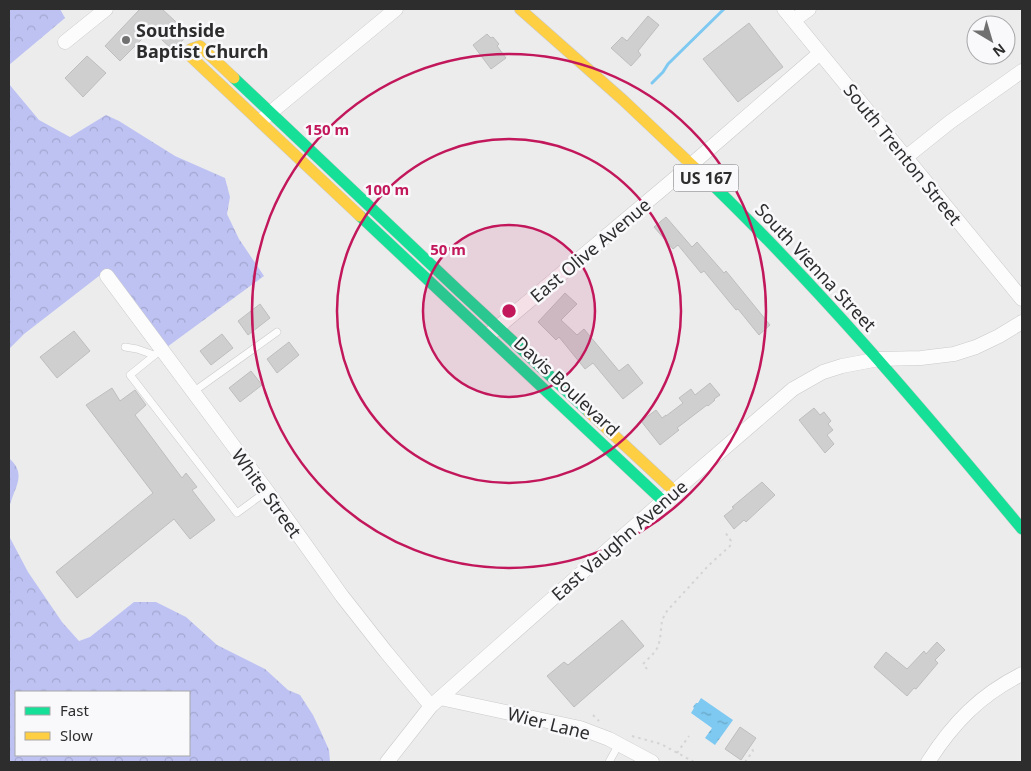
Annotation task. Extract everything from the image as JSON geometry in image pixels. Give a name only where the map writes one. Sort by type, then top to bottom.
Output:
[{"type":"main road","name":"South Vienna Street","points":[[520,9],[692,164],[807,281],[879,359],[1022,529]]},
{"type":"main road","name":"Davis Boulevard","points":[[266,117],[188,54],[191,49],[200,46],[266,117],[494,332],[663,501]]},
{"type":"main road","name":"Davis Boulevard","points":[[494,332],[674,491]]},
{"type":"street","points":[[65,42],[106,9]]},
{"type":"street","points":[[266,117],[396,9]]},
{"type":"street","name":"South Trenton Street","points":[[784,9],[1022,299]]},
{"type":"street","points":[[794,20],[809,9]]},
{"type":"street","name":"East Olive Avenue","points":[[494,332],[820,53]]},
{"type":"street","points":[[905,158],[950,122],[1022,71]]},
{"type":"street","name":"White Street","points":[[106,276],[158,352],[193,392],[342,596],[386,652],[436,702]]},
{"type":"street","name":"East Vaughn Avenue","points":[[388,762],[436,702],[674,491],[794,389],[823,372],[842,366],[879,359],[921,358],[954,354],[1000,336],[1022,322]]},
{"type":"street","points":[[928,762],[939,745],[963,716],[984,697],[1022,674]]},
{"type":"street","name":"Wier Lane","points":[[436,702],[573,726],[609,739],[652,762]]},
{"type":"lane","points":[[193,392],[277,332]]},
{"type":"lane","points":[[125,347],[158,352]]},
{"type":"lane","points":[[158,352],[130,375],[237,514],[267,491]]},
{"type":"lane","points":[[609,762],[619,744]]},
{"type":"path","points":[[647,669],[643,664],[658,647],[664,616],[709,565],[728,548],[731,540],[725,532]]},
{"type":"path","points":[[593,715],[604,724]]},
{"type":"path","points":[[632,736],[661,744],[694,762]]},
{"type":"path","points":[[678,753],[689,736]]},
{"type":"path","points":[[745,762],[753,751],[750,747]]},
{"type":"green space","points":[[9,9],[60,9],[65,18],[9,65]]},
{"type":"green space","points":[[9,84],[39,120],[70,137],[106,115],[175,156],[225,178],[230,197],[227,214],[239,239],[264,276],[167,347],[108,269],[24,334],[9,349]]},
{"type":"green space","points":[[9,458],[15,465],[19,477],[9,510]]},
{"type":"green space","points":[[9,536],[28,572],[62,622],[79,641],[90,637],[134,602],[156,602],[186,617],[217,645],[265,669],[288,690],[300,695],[321,732],[329,750],[330,762],[9,762]]},
{"type":"water","points":[[701,698],[733,720],[715,745],[705,738],[712,728],[691,713],[693,707]]},
{"type":"building","name":"Southside Baptist Church","points":[[140,9],[162,9],[189,34],[173,50],[151,30],[120,61],[105,46]]},
{"type":"building","points":[[648,16],[659,25],[638,51],[641,55],[631,66],[611,48],[622,37],[627,41]]},
{"type":"building","points":[[749,23],[783,67],[738,102],[703,59]]},
{"type":"building","points":[[487,34],[491,38],[493,37],[499,44],[497,46],[506,58],[491,69],[473,45]]},
{"type":"building","points":[[87,56],[106,73],[83,97],[65,78]]},
{"type":"building","points":[[666,217],[692,247],[697,242],[724,273],[726,271],[770,325],[759,335],[704,271],[701,273],[678,245],[673,249],[654,227]]},
{"type":"building","points":[[565,293],[577,304],[561,320],[577,335],[584,329],[619,371],[628,364],[643,383],[623,399],[593,363],[585,369],[559,337],[556,340],[538,322]]},
{"type":"building","points":[[260,304],[270,318],[248,335],[238,321]]},
{"type":"building","points":[[74,331],[90,351],[57,378],[40,357]]},
{"type":"building","points":[[222,334],[233,348],[211,365],[200,351]]},
{"type":"building","points":[[289,342],[299,355],[277,373],[267,359]]},
{"type":"building","points":[[251,371],[262,385],[240,402],[229,388]]},
{"type":"building","points":[[710,383],[720,395],[677,428],[679,430],[660,445],[641,421],[656,410],[662,418],[666,416],[683,403],[679,398],[691,389],[695,395]]},
{"type":"building","points":[[112,388],[120,401],[135,390],[146,405],[135,415],[182,478],[186,473],[197,487],[192,490],[215,520],[190,539],[174,519],[77,598],[56,572],[153,493],[86,405]]},
{"type":"building","points":[[814,408],[820,415],[824,412],[831,421],[828,424],[833,430],[827,435],[834,444],[825,453],[799,420]]},
{"type":"building","points":[[762,482],[775,495],[746,522],[744,520],[734,529],[724,516]]},
{"type":"building","points":[[622,620],[644,646],[574,707],[547,676],[564,662],[568,665]]},
{"type":"building","points":[[937,642],[945,650],[935,660],[938,663],[916,689],[914,688],[907,696],[874,667],[886,652],[907,669],[924,651],[926,654]]},
{"type":"building","points":[[740,727],[756,738],[741,760],[725,749]]},
{"type":"waterway","points":[[652,83],[668,64],[724,9]]},
{"type":"traffic: fast","points":[[234,78],[589,412]]},
{"type":"traffic: fast","points":[[695,168],[823,298],[904,389],[1022,529]]},
{"type":"traffic: fast","points":[[360,216],[663,501]]},
{"type":"traffic: slow","points":[[520,9],[623,100],[695,168]]},
{"type":"traffic: slow","points":[[234,78],[200,46],[191,49],[188,54],[360,216]]},
{"type":"traffic: slow","points":[[589,412],[674,491]]},
{"type":"place","name":"Southside Baptist Church","points":[[126,40]]}]
